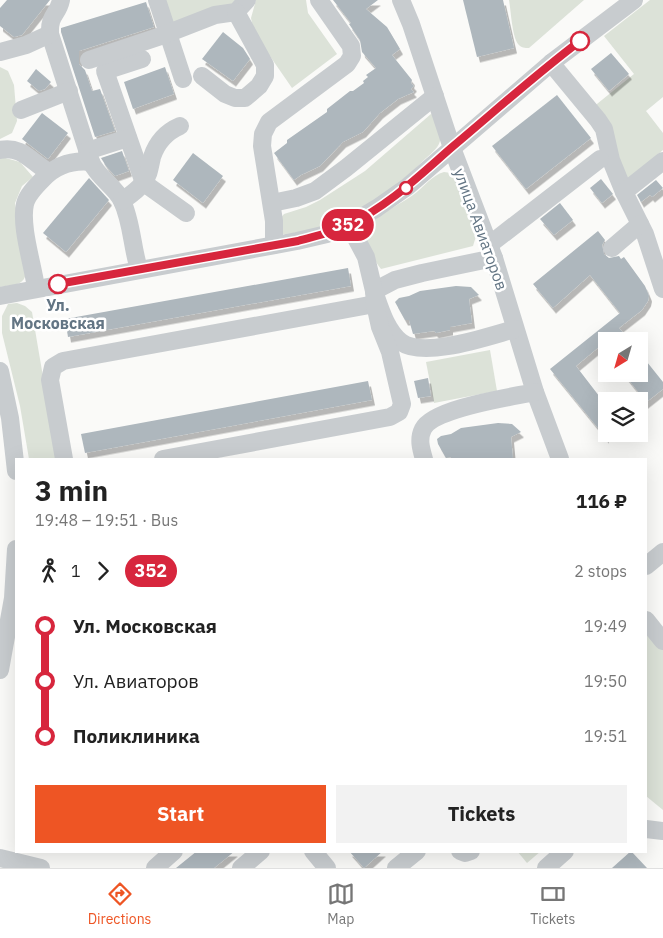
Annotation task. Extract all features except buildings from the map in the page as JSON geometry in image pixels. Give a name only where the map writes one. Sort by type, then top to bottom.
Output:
[{"type":"street","points":[[61,0],[61,4],[53,14],[50,34],[95,172],[115,190],[122,201],[139,269]]},
{"type":"street","points":[[157,0],[183,79]]},
{"type":"street","points":[[274,245],[274,221],[262,146],[263,134],[269,122],[347,64],[352,56],[351,46],[319,0]]},
{"type":"street","name":"улица Авиаторов","points":[[401,0],[436,96],[452,148],[491,252],[535,392],[560,458]]},
{"type":"street","points":[[0,296],[274,245],[327,234],[349,225],[407,187],[551,63],[626,3]]},
{"type":"street","points":[[89,60],[168,34],[243,4],[265,65],[265,76],[259,86],[244,98],[235,98],[225,94],[202,76]]},
{"type":"street","points":[[3,48],[26,45],[50,34]]},
{"type":"street","points":[[142,59],[105,71],[144,183],[186,213]]},
{"type":"street","points":[[551,63],[604,129],[611,160],[648,241],[663,288]]},
{"type":"street","points":[[21,110],[68,92]]},
{"type":"street","points":[[272,203],[296,198],[315,191],[436,96]]},
{"type":"street","points":[[122,201],[144,183],[160,141],[169,131],[180,126]]},
{"type":"street","points":[[36,288],[26,236],[25,204],[33,189],[49,172],[64,164],[89,157],[128,138]]},
{"type":"street","points":[[0,150],[6,148],[20,151],[49,172]]},
{"type":"street","points":[[64,458],[50,380],[53,367],[63,361],[375,298],[395,280],[491,252],[600,159]]},
{"type":"street","points":[[624,192],[663,161]]},
{"type":"street","points":[[612,248],[640,224]]},
{"type":"street","points":[[168,458],[390,417],[399,412],[402,404],[390,352],[380,327],[366,257],[349,225]]},
{"type":"street","points":[[375,298],[392,331],[401,342],[413,348],[445,347],[515,330]]},
{"type":"street","points":[[0,370],[10,418],[15,462]]},
{"type":"street","points":[[424,458],[419,445],[423,428],[435,417],[460,408],[535,392]]},
{"type":"street","points":[[647,565],[663,552]]},
{"type":"street","points":[[0,670],[15,597]]},
{"type":"street","points":[[648,625],[663,641]]},
{"type":"street","points":[[647,829],[663,830]]},
{"type":"street","points":[[155,868],[172,853]]},
{"type":"street","points":[[241,868],[259,853]]},
{"type":"street","points":[[315,853],[327,868]]},
{"type":"street","points":[[396,868],[415,853]]},
{"type":"street","points":[[546,868],[563,853]]},
{"type":"street","points":[[0,858],[41,868]]},
{"type":"shaded area","points":[[164,0],[240,0],[239,4],[172,23]]},
{"type":"shaded area","points":[[256,0],[306,0],[308,13],[337,54],[292,88],[254,33],[251,18]]},
{"type":"shaded area","points":[[509,0],[584,0],[529,48],[525,48],[520,46],[516,40]]},
{"type":"shaded area","points":[[650,0],[663,0],[663,97],[646,111],[663,133],[663,150],[624,183],[592,108],[634,74],[604,36]]},
{"type":"shaded area","points":[[0,67],[8,71],[14,85],[17,121],[12,133],[0,139]]},
{"type":"shaded area","points":[[431,114],[435,115],[439,128],[439,144],[409,174],[377,199],[340,220],[320,228],[301,233],[283,234],[278,228],[279,220],[284,214],[320,200],[365,171]]},
{"type":"shaded area","points":[[0,158],[20,162],[33,177],[22,186],[15,203],[27,270],[26,275],[18,284],[0,287]]},
{"type":"shaded area","points":[[444,172],[451,173],[458,182],[477,233],[473,246],[381,269],[371,254],[367,241],[367,231],[372,223],[379,216],[413,195],[436,176]]},
{"type":"shaded area","points":[[17,303],[25,306],[32,312],[57,458],[29,458],[20,406],[2,333],[2,316],[8,304]]},
{"type":"shaded area","points":[[490,350],[497,391],[434,403],[426,362]]},
{"type":"shaded area","points":[[647,621],[663,641],[663,810],[647,797]]},
{"type":"shaded area","points":[[519,853],[539,853],[527,863]]},
{"type":"bus line","name":"352","points":[[58,284],[298,241],[327,234],[349,225],[407,187],[551,63],[580,41]]},
{"type":"place","name":"Ул. Московская","points":[[58,284]]}]
